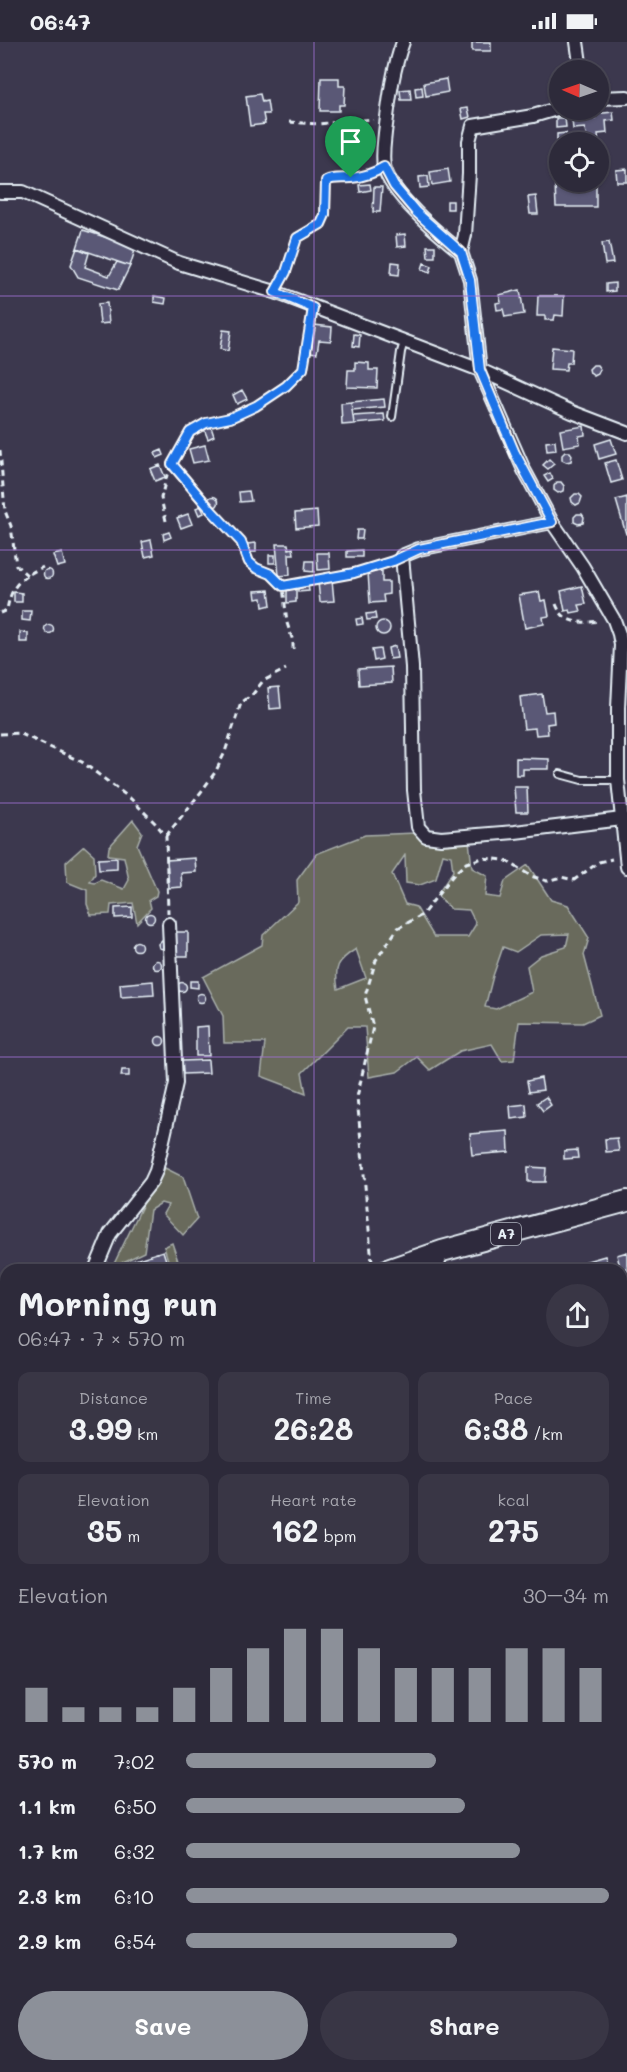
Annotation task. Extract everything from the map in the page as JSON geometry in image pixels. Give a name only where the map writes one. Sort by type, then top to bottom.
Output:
[{"type":"main road","name":"A7","points":[[404,1264],[442,1251],[627,1201]]},
{"type":"street","points":[[403,42],[392,76],[383,151],[384,167],[394,186],[416,212],[461,252],[470,280],[480,370],[515,453],[552,522],[583,567],[614,620],[621,645],[618,780],[626,861]]},
{"type":"street","points":[[577,42],[580,60]]},
{"type":"street","points":[[609,98],[627,98]]},
{"type":"street","points":[[461,252],[465,235],[469,141],[473,126],[549,111]]},
{"type":"street","points":[[0,192],[23,192],[179,263],[275,292],[480,370],[572,412],[627,433]]},
{"type":"street","points":[[552,522],[419,549],[402,556],[412,667],[414,790],[420,831],[426,836],[441,838],[622,819]]},
{"type":"street","points":[[98,1264],[110,1234],[151,1182],[156,1171],[175,1092],[169,924]]},
{"type":"street","points":[[438,1264],[442,1251]]},
{"type":"lane","points":[[392,417],[401,352],[405,342]]},
{"type":"lane","points":[[560,774],[582,780],[618,780]]},
{"type":"path","points":[[289,122],[318,124],[387,117]]},
{"type":"path","points":[[275,292],[286,272],[297,238],[321,224],[325,215],[326,181],[332,178],[351,178],[376,172],[384,167]]},
{"type":"path","points":[[166,521],[161,498],[172,464],[190,432],[206,423],[230,418],[256,406],[286,386],[303,369],[313,308]]},
{"type":"path","points":[[0,450],[5,511],[11,526],[16,565],[27,574]]},
{"type":"path","points":[[172,464],[241,542],[249,562],[256,568],[271,574],[283,586],[287,624],[293,640],[293,649]]},
{"type":"path","points":[[283,586],[354,573],[402,556]]},
{"type":"path","points":[[0,613],[8,610],[10,593],[27,574],[43,567]]},
{"type":"path","points":[[556,604],[560,615],[574,622],[614,620]]},
{"type":"path","points":[[169,924],[166,836],[216,771],[225,752],[241,703],[253,694],[263,681],[286,669]]},
{"type":"path","points":[[0,734],[19,733],[82,762],[131,799],[166,836]]},
{"type":"path","points":[[371,1264],[357,1097],[373,1027],[365,996],[376,960],[398,928],[422,915],[454,874],[466,863],[483,858],[505,860],[531,876],[547,881],[561,877],[574,880],[599,862],[626,861]]},
{"type":"green space","points":[[133,820],[142,832],[137,845],[157,891],[156,896],[149,900],[151,908],[137,923],[133,903],[111,905],[110,914],[91,915],[87,904],[87,890],[67,882],[66,862],[84,846],[94,855],[95,874],[90,882],[95,883],[101,880],[124,889],[129,880],[124,857],[108,855],[109,847]]},
{"type":"green space","points":[[468,831],[472,868],[487,876],[485,896],[500,898],[505,881],[528,865],[551,900],[568,905],[589,938],[584,955],[600,1015],[583,1023],[519,1022],[514,1060],[502,1061],[492,1044],[460,1051],[430,1070],[417,1057],[397,1072],[369,1077],[365,1027],[348,1027],[302,1073],[306,1093],[261,1076],[265,1043],[224,1043],[223,1016],[203,977],[262,945],[263,935],[298,902],[297,880],[316,854],[365,835]],"holes":[[[443,854],[451,856],[453,871],[437,895],[451,909],[469,910],[476,924],[468,937],[434,937],[416,907],[405,904],[392,874],[405,855],[406,883],[420,885],[436,879]],[[569,934],[566,947],[541,955],[527,966],[532,992],[496,1009],[485,1007],[503,947],[516,952],[541,935]],[[356,949],[366,978],[338,989],[336,975],[338,965]]]},
{"type":"green space","points":[[165,1168],[183,1177],[197,1219],[183,1235],[163,1214],[168,1205],[161,1203],[150,1210],[144,1252],[121,1264],[114,1264],[147,1196]]},
{"type":"green space","points":[[172,1243],[179,1264],[169,1264],[164,1247]]},
{"type":"building","points":[[472,42],[491,42],[491,51],[472,51]]},
{"type":"building","points":[[321,78],[339,78],[339,86],[345,86],[344,105],[339,105],[339,111],[320,111]]},
{"type":"building","points":[[446,79],[448,92],[426,96],[424,83]]},
{"type":"building","points":[[422,87],[423,96],[416,97],[415,88]]},
{"type":"building","points":[[410,89],[411,100],[401,100],[400,90]]},
{"type":"building","points":[[260,94],[262,102],[267,101],[269,114],[263,114],[265,124],[250,126],[246,96]]},
{"type":"building","points":[[468,108],[470,117],[463,119],[461,109]]},
{"type":"building","points":[[609,112],[613,112],[614,120],[606,121],[607,132],[586,132],[585,128],[573,129],[572,120],[609,120]]},
{"type":"building","points":[[556,120],[565,120],[566,127],[556,128]]},
{"type":"building","points":[[448,169],[450,182],[432,185],[430,172]]},
{"type":"building","points":[[627,169],[627,182],[617,182],[616,170]]},
{"type":"building","points":[[428,176],[429,187],[420,188],[419,177]]},
{"type":"building","points":[[370,184],[371,190],[360,192],[359,185]]},
{"type":"building","points":[[374,187],[382,187],[380,212],[373,212]]},
{"type":"building","points":[[555,192],[596,192],[596,207],[556,207]]},
{"type":"building","points":[[536,196],[538,214],[530,214],[528,197]]},
{"type":"building","points":[[447,201],[453,201],[453,209],[447,209]]},
{"type":"building","points":[[83,230],[136,247],[130,266],[77,248]]},
{"type":"building","points":[[405,234],[406,246],[397,247],[396,235]]},
{"type":"building","points":[[609,242],[613,263],[605,264],[602,243]]},
{"type":"building","points":[[427,246],[435,246],[435,257],[428,257]]},
{"type":"building","points":[[77,248],[89,253],[85,267],[109,276],[117,262],[130,266],[118,290],[78,277],[71,265]]},
{"type":"building","points":[[392,262],[400,263],[399,275],[391,274]]},
{"type":"building","points":[[424,263],[432,266],[430,272],[422,269]]},
{"type":"building","points":[[615,283],[615,291],[606,292],[606,284]]},
{"type":"building","points":[[520,290],[524,314],[505,317],[503,309],[497,310],[496,303],[501,302],[499,295]]},
{"type":"building","points":[[154,296],[166,298],[165,304],[154,302]]},
{"type":"building","points":[[538,296],[564,296],[563,316],[555,315],[554,320],[545,320],[545,316],[537,316]]},
{"type":"building","points":[[107,303],[109,323],[100,324],[98,304]]},
{"type":"building","points":[[314,325],[332,327],[331,341],[319,340],[317,353],[310,352]]},
{"type":"building","points":[[223,330],[231,331],[228,351],[220,349]]},
{"type":"building","points":[[354,334],[360,335],[359,347],[353,346]]},
{"type":"building","points":[[552,347],[572,349],[571,363],[567,363],[566,370],[550,369]]},
{"type":"building","points":[[355,362],[369,363],[369,370],[378,370],[377,388],[347,387],[348,370],[355,370]]},
{"type":"building","points":[[597,365],[600,369],[594,376],[589,369]]},
{"type":"building","points":[[242,390],[247,399],[237,404],[233,395]]},
{"type":"building","points":[[384,399],[385,407],[352,410],[351,402]]},
{"type":"building","points":[[351,402],[354,424],[342,425],[341,403]]},
{"type":"building","points":[[384,414],[385,421],[354,424],[353,416]]},
{"type":"building","points":[[584,426],[585,435],[579,436],[580,444],[563,447],[560,430]]},
{"type":"building","points":[[211,427],[214,436],[208,439],[204,429]]},
{"type":"building","points":[[611,439],[616,454],[599,459],[595,444]]},
{"type":"building","points":[[555,441],[556,450],[547,451],[546,442]]},
{"type":"building","points":[[205,445],[209,460],[193,463],[189,449]]},
{"type":"building","points":[[162,450],[164,455],[157,458],[155,453]]},
{"type":"building","points":[[565,452],[570,452],[572,455],[571,461],[562,460]]},
{"type":"building","points":[[549,459],[554,464],[548,469],[543,465]]},
{"type":"building","points":[[616,460],[622,480],[611,483],[605,463]]},
{"type":"building","points":[[160,465],[165,477],[155,481],[150,469]]},
{"type":"building","points":[[550,473],[553,479],[548,482],[544,476]]},
{"type":"building","points":[[557,482],[561,482],[564,486],[563,491],[558,493],[554,490]]},
{"type":"building","points":[[249,491],[251,501],[240,502],[239,492]]},
{"type":"building","points":[[575,494],[582,497],[580,503],[576,505],[571,498]]},
{"type":"building","points":[[213,496],[219,502],[213,508],[207,502]]},
{"type":"building","points":[[627,497],[627,534],[626,534],[616,500]]},
{"type":"building","points":[[201,506],[204,513],[199,515],[196,508]]},
{"type":"building","points":[[317,511],[318,526],[296,528],[295,513]]},
{"type":"building","points":[[188,514],[192,524],[181,528],[177,518]]},
{"type":"building","points":[[577,514],[582,514],[584,517],[583,523],[574,522]]},
{"type":"building","points":[[357,530],[363,530],[362,539],[356,539]]},
{"type":"building","points":[[169,532],[171,537],[164,540],[163,534]]},
{"type":"building","points":[[151,540],[154,555],[145,557],[142,542]]},
{"type":"building","points":[[256,543],[256,552],[247,552],[247,544]]},
{"type":"building","points":[[276,544],[288,544],[289,549],[293,548],[294,554],[289,554],[290,575],[279,576]]},
{"type":"building","points":[[362,550],[362,557],[347,557],[347,551]]},
{"type":"building","points":[[62,553],[65,565],[57,567],[53,555]]},
{"type":"building","points":[[317,553],[329,553],[330,569],[318,570]]},
{"type":"building","points":[[269,555],[275,555],[275,563],[269,563]]},
{"type":"building","points":[[306,561],[314,561],[314,572],[305,571]]},
{"type":"building","points":[[48,570],[52,574],[48,578],[44,574]]},
{"type":"building","points":[[382,571],[382,582],[389,582],[389,594],[383,595],[384,602],[370,603],[368,572]]},
{"type":"building","points":[[332,580],[334,601],[320,602],[318,582]]},
{"type":"building","points":[[298,585],[308,585],[309,591],[298,592]]},
{"type":"building","points":[[582,586],[586,604],[579,605],[581,611],[571,613],[570,610],[565,611],[561,591]]},
{"type":"building","points":[[296,588],[296,602],[287,603],[287,589]]},
{"type":"building","points":[[269,590],[271,605],[263,607],[262,598],[256,599],[255,591]]},
{"type":"building","points":[[14,592],[22,593],[22,602],[14,602]]},
{"type":"building","points":[[539,592],[541,601],[546,600],[549,616],[543,617],[544,624],[525,628],[519,595]]},
{"type":"building","points":[[22,611],[31,611],[30,621],[22,620]]},
{"type":"building","points":[[375,613],[376,619],[367,620],[366,614]]},
{"type":"building","points":[[362,618],[363,624],[357,625],[356,619]]},
{"type":"building","points":[[383,621],[388,623],[390,628],[388,633],[383,635],[378,633],[376,628],[378,623]]},
{"type":"building","points":[[49,625],[53,629],[49,633],[45,629]]},
{"type":"building","points":[[20,632],[28,633],[28,642],[20,642]]},
{"type":"building","points":[[395,646],[397,658],[390,659],[388,648]]},
{"type":"building","points":[[380,649],[382,659],[374,661],[372,650]]},
{"type":"building","points":[[391,667],[392,683],[359,685],[358,669]]},
{"type":"building","points":[[279,687],[281,708],[270,709],[268,688]]},
{"type":"building","points":[[542,694],[545,712],[553,711],[554,723],[547,724],[548,734],[536,735],[535,728],[524,729],[520,697]]},
{"type":"building","points":[[516,758],[549,759],[549,769],[523,769],[523,775],[516,775]]},
{"type":"building","points":[[514,787],[527,787],[528,812],[516,812]]},
{"type":"building","points":[[117,858],[117,869],[99,870],[98,859]]},
{"type":"building","points":[[195,858],[196,872],[181,873],[182,887],[169,888],[167,860]]},
{"type":"building","points":[[132,907],[132,917],[115,918],[115,908]]},
{"type":"building","points":[[150,913],[155,918],[150,923],[145,918]]},
{"type":"building","points":[[174,932],[188,932],[188,956],[174,956]]},
{"type":"building","points":[[163,939],[166,941],[166,948],[163,949],[159,948],[158,944]]},
{"type":"building","points":[[137,941],[142,946],[137,951],[132,946]]},
{"type":"building","points":[[157,960],[162,965],[157,970],[152,965]]},
{"type":"building","points":[[153,981],[154,995],[121,997],[120,984]]},
{"type":"building","points":[[190,981],[198,981],[198,988],[190,987]]},
{"type":"building","points":[[182,982],[187,987],[182,992],[177,987]]},
{"type":"building","points":[[201,993],[206,998],[201,1003],[196,998]]},
{"type":"building","points":[[208,1026],[209,1056],[196,1056],[196,1027]]},
{"type":"building","points":[[160,1036],[165,1041],[160,1046],[155,1041]]},
{"type":"building","points":[[208,1060],[209,1073],[183,1074],[182,1061]]},
{"type":"building","points":[[122,1070],[129,1070],[129,1076],[121,1076]]},
{"type":"building","points":[[541,1078],[543,1090],[529,1092],[527,1081]]},
{"type":"building","points":[[546,1097],[551,1105],[543,1111],[537,1103]]},
{"type":"building","points":[[526,1104],[527,1117],[511,1119],[510,1106]]},
{"type":"building","points":[[508,1131],[509,1152],[472,1155],[470,1134]]},
{"type":"building","points":[[617,1138],[619,1151],[606,1152],[605,1139]]},
{"type":"building","points":[[577,1150],[578,1158],[564,1159],[564,1151]]},
{"type":"building","points":[[528,1167],[546,1168],[545,1182],[528,1182]]},
{"type":"building","points":[[163,1251],[167,1264],[123,1264]]},
{"type":"building","points":[[627,1252],[627,1264],[619,1264],[617,1255]]},
{"type":"building","points":[[605,1256],[607,1264],[577,1264]]},
{"type":"route","points":[[384,167],[394,186],[416,212],[461,252],[470,280],[479,342],[480,370],[515,453],[552,522],[468,541],[419,549],[408,552],[393,561],[354,573],[283,586],[271,574],[256,568],[249,562],[241,542],[172,464],[190,432],[206,423],[230,418],[256,406],[286,386],[303,369],[313,308],[275,292],[286,272],[297,238],[321,224],[325,215],[324,185],[326,181],[332,178],[351,178],[376,172],[384,167]]}]
